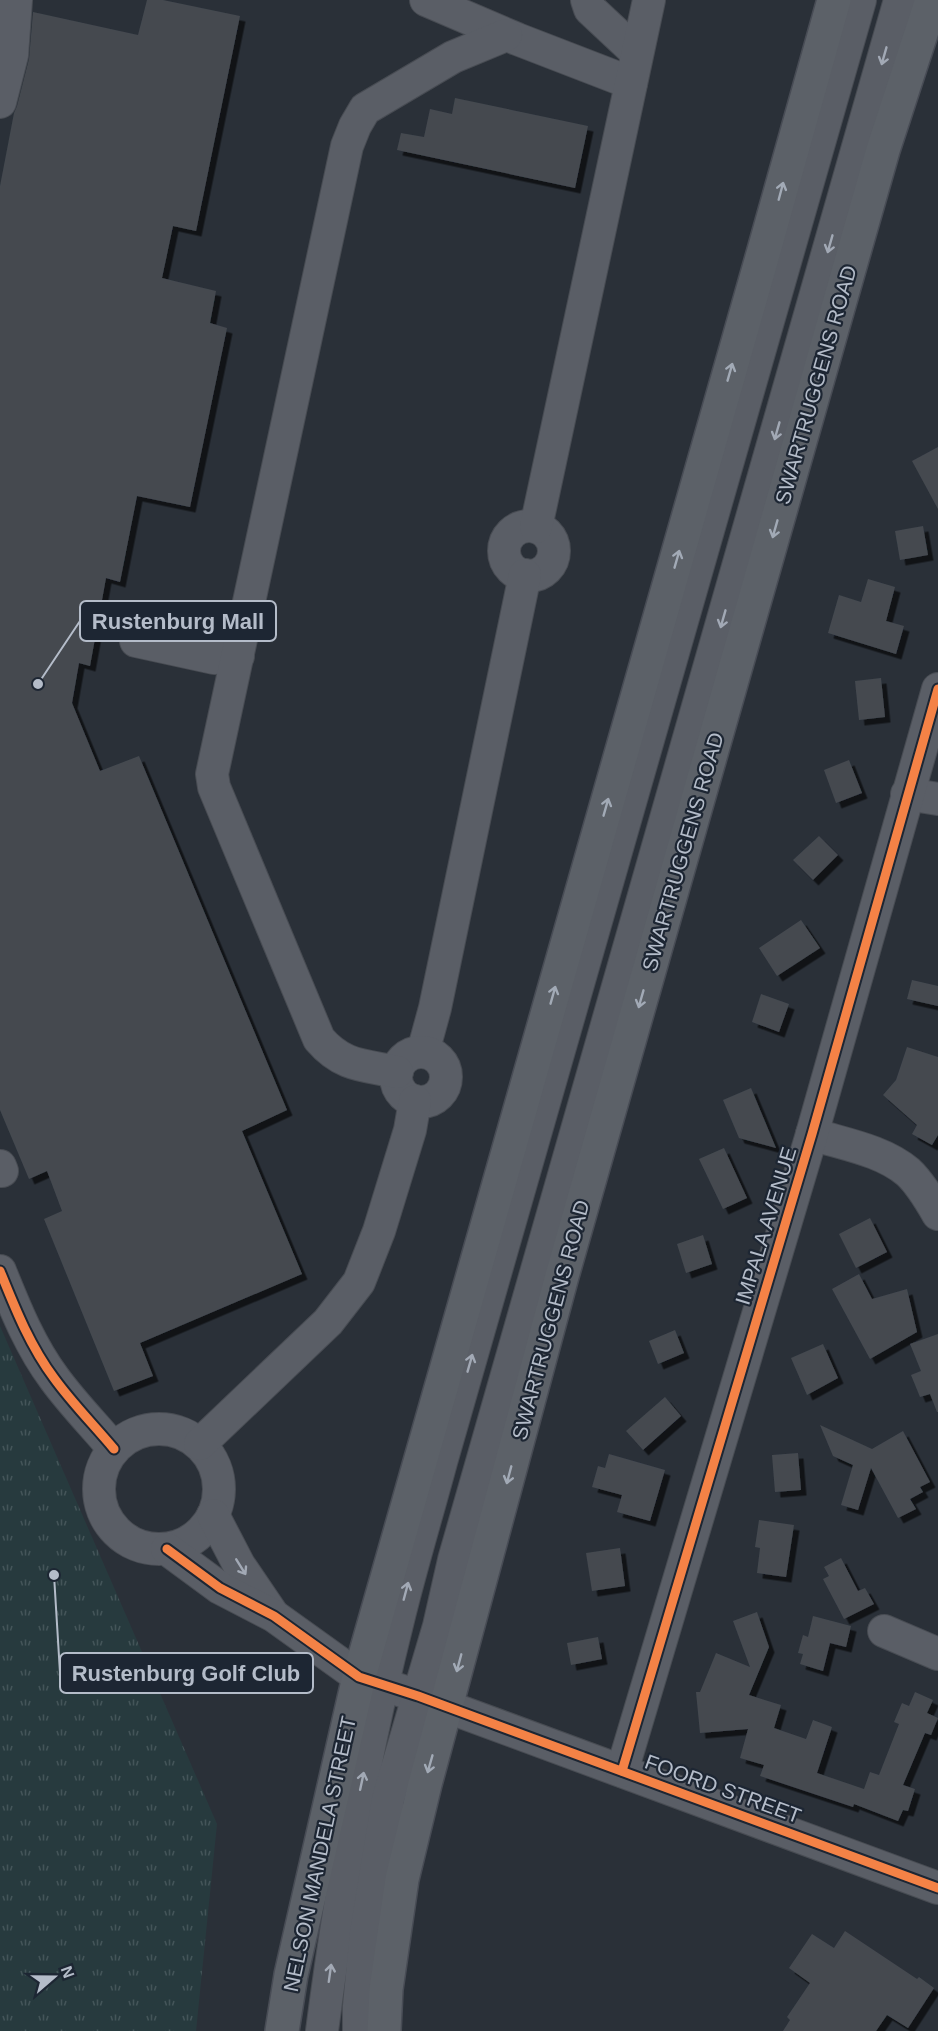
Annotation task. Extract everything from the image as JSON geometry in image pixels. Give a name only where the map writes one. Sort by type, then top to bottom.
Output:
[{"type":"main road","points":[[371,1682],[834,0]]},
{"type":"main road","name":"SWARTRUGGENS ROAD","points":[[384,2031],[386,1989],[402,1879],[425,1784],[432,1702],[566,1265],[884,150],[932,0]]},
{"type":"main road","name":"NELSON MANDELA STREET","points":[[282,2031],[291,1975],[371,1682]]},
{"type":"street","points":[[0,102],[12,54],[16,0]]},
{"type":"street","points":[[426,0],[506,35],[634,68]]},
{"type":"street","points":[[423,1052],[435,1008],[525,575],[539,574],[546,570],[554,556],[552,540],[547,533],[536,526],[649,0]]},
{"type":"street","points":[[322,2031],[335,1934],[361,1788],[371,1682],[398,1620],[441,1462],[860,0]]},
{"type":"street","points":[[359,2031],[365,1943],[388,1799],[432,1702],[439,1626],[461,1537],[900,0]]},
{"type":"street","points":[[582,3],[634,68]]},
{"type":"street","points":[[397,1072],[348,1062],[336,1057],[319,1039],[214,787],[212,774],[347,146],[365,110],[453,57],[506,35]]},
{"type":"street","points":[[136,641],[214,658],[238,656]]},
{"type":"street","name":"IMPALA AVENUE","points":[[622,1771],[812,1134],[938,689]]},
{"type":"street","points":[[907,794],[938,799]]},
{"type":"street","points":[[423,1052],[432,1054],[444,1066],[446,1082],[443,1090],[431,1100],[415,1101],[401,1092],[397,1085],[397,1072],[401,1061],[407,1055],[423,1052]]},
{"type":"street","points":[[200,1444],[328,1322],[359,1282],[379,1231],[410,1130],[415,1101]]},
{"type":"street","points":[[812,1134],[881,1156],[908,1172],[931,1200],[938,1214]]},
{"type":"street","points":[[0,1271],[19,1316],[48,1370],[114,1449]]},
{"type":"street","points":[[165,1429],[184,1434],[200,1444],[212,1460],[218,1478],[219,1497],[213,1515],[202,1531],[187,1542],[167,1548],[146,1548],[127,1540],[112,1526],[102,1508],[99,1487],[103,1466],[114,1449],[129,1436],[146,1430],[165,1429]]},
{"type":"street","points":[[213,1515],[239,1565],[274,1616]]},
{"type":"street","points":[[167,1548],[220,1588],[274,1616]]},
{"type":"street","name":"FOORD STREET","points":[[274,1616],[371,1682],[622,1771],[938,1888]]},
{"type":"street","points":[[884,1631],[938,1654]]},
{"type":"green space","points":[[0,1326],[217,1824],[196,2031],[0,2031]]},
{"type":"building","points":[[147,0],[163,0],[240,16],[196,231],[173,226],[162,278],[216,291],[210,323],[227,328],[190,507],[137,496],[120,582],[106,578],[90,666],[79,663],[72,703],[100,771],[139,756],[287,1110],[242,1131],[302,1274],[140,1343],[153,1376],[114,1391],[44,1219],[62,1211],[47,1171],[29,1179],[0,1110],[0,186],[14,113],[29,59],[33,12],[138,35]]},
{"type":"building","points":[[455,98],[588,126],[575,188],[397,150],[401,133],[424,137],[430,109],[452,114]]},
{"type":"building","points":[[938,447],[938,509],[912,461]]},
{"type":"building","points":[[923,526],[928,555],[900,560],[895,531]]},
{"type":"building","points":[[868,579],[895,587],[886,621],[904,626],[896,654],[828,633],[839,595],[861,602]]},
{"type":"building","points":[[881,678],[885,717],[859,720],[855,681]]},
{"type":"building","points":[[849,760],[862,793],[836,803],[824,770]]},
{"type":"building","points":[[819,836],[838,855],[813,880],[793,860]]},
{"type":"building","points":[[801,920],[820,948],[777,976],[759,948]]},
{"type":"building","points":[[912,980],[938,986],[938,1006],[907,999]]},
{"type":"building","points":[[761,994],[789,1004],[779,1032],[752,1022]]},
{"type":"building","points":[[907,1047],[938,1057],[938,1135],[932,1145],[912,1134],[917,1125],[883,1095],[896,1080]]},
{"type":"building","points":[[751,1088],[776,1148],[739,1138],[723,1100]]},
{"type":"building","points":[[724,1148],[747,1198],[723,1209],[699,1159]]},
{"type":"building","points":[[870,1218],[887,1252],[856,1268],[839,1234]]},
{"type":"building","points":[[703,1235],[712,1264],[686,1273],[677,1244]]},
{"type":"building","points":[[859,1274],[872,1299],[907,1289],[917,1332],[870,1359],[832,1289]]},
{"type":"building","points":[[675,1330],[684,1353],[658,1364],[649,1341]]},
{"type":"building","points":[[938,1334],[937,1412],[930,1394],[920,1397],[911,1375],[921,1371],[910,1344]]},
{"type":"building","points":[[823,1344],[838,1378],[807,1395],[791,1358]]},
{"type":"building","points":[[665,1397],[681,1416],[643,1450],[626,1431]]},
{"type":"building","points":[[820,1425],[872,1449],[903,1431],[930,1482],[920,1487],[923,1492],[910,1499],[916,1509],[898,1518],[871,1468],[858,1510],[841,1505],[853,1465],[833,1456]]},
{"type":"building","points":[[798,1453],[801,1490],[775,1492],[772,1455]]},
{"type":"building","points":[[609,1454],[665,1470],[650,1521],[617,1512],[622,1495],[592,1487],[598,1466],[605,1468]]},
{"type":"building","points":[[759,1520],[794,1525],[786,1577],[757,1573],[760,1548],[755,1547]]},
{"type":"building","points":[[620,1548],[625,1586],[592,1591],[586,1553]]},
{"type":"building","points":[[841,1558],[858,1591],[865,1588],[874,1604],[844,1619],[823,1579],[829,1576],[824,1567]]},
{"type":"building","points":[[757,1612],[769,1647],[749,1695],[781,1705],[774,1728],[806,1739],[813,1720],[832,1727],[817,1773],[864,1789],[870,1772],[879,1775],[899,1724],[894,1722],[902,1703],[909,1706],[915,1692],[933,1700],[927,1713],[938,1718],[931,1735],[925,1733],[903,1785],[915,1789],[908,1811],[903,1810],[898,1821],[854,1804],[853,1807],[760,1776],[764,1765],[740,1758],[748,1729],[700,1733],[696,1692],[700,1692],[716,1653],[750,1667],[733,1621]]},
{"type":"building","points":[[813,1616],[851,1626],[846,1647],[830,1643],[823,1671],[800,1664],[803,1654],[798,1653],[803,1635],[808,1637]]},
{"type":"building","points":[[598,1637],[602,1659],[571,1665],[567,1643]]},
{"type":"building","points":[[845,1931],[934,1988],[908,2028],[887,2015],[876,2031],[783,2031],[790,2020],[787,2017],[810,1983],[789,1968],[812,1934],[834,1948]]},
{"type":"cycle path","points":[[622,1771],[812,1134],[938,689]]},
{"type":"cycle path","points":[[0,1271],[24,1326],[45,1366],[114,1449]]},
{"type":"cycle path","points":[[167,1549],[220,1588],[274,1616],[359,1677],[418,1696],[938,1888]]},
{"type":"place","name":"Rustenburg Mall","points":[[38,684]]},
{"type":"place","name":"Rustenburg Golf Club","points":[[54,1575]]}]
